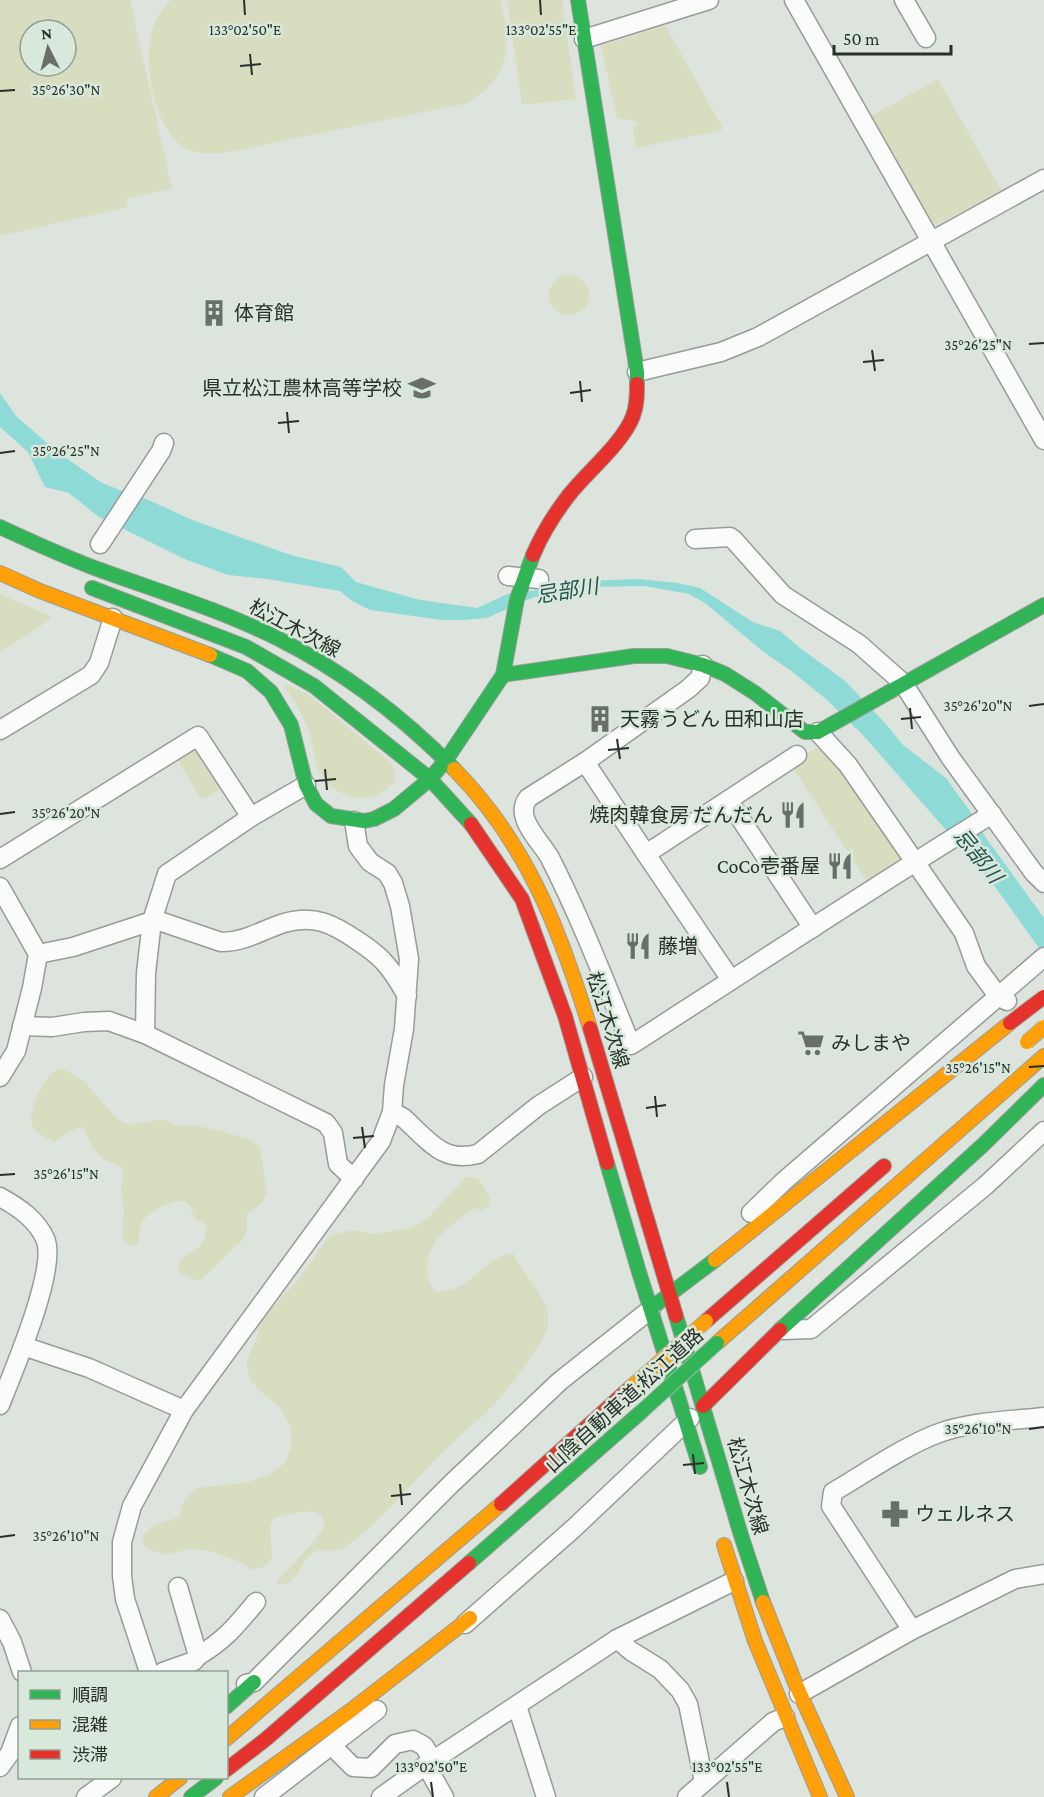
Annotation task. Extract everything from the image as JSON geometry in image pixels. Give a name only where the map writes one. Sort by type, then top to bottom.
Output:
[{"type":"main road","points":[[0,573],[39,591],[194,648],[247,671],[260,681],[281,706],[291,725],[311,797],[322,810],[337,818],[374,819],[385,815],[430,779],[446,760],[503,675],[523,580],[545,531],[563,503],[627,429],[637,402],[637,372],[578,0]]},
{"type":"main road","name":"松江木次線","points":[[0,527],[65,556],[240,621],[317,659],[362,689],[446,760],[498,820],[517,848],[555,921],[573,974],[616,1054],[670,1294],[752,1569],[815,1733],[847,1797]]},
{"type":"main road","name":"松江木次線","points":[[84,585],[211,632],[276,663],[324,693],[430,779],[466,817],[522,899],[565,1016],[651,1309],[704,1478]]},
{"type":"main road","points":[[503,675],[634,656],[667,656],[703,665],[725,674],[756,693],[805,732],[823,729],[1044,605]]},
{"type":"main road","points":[[651,1309],[1044,997]]},
{"type":"main road","points":[[1029,1044],[1044,1027]]},
{"type":"main road","name":"山陰自動車道;松江道路","points":[[228,1768],[267,1739],[395,1628],[1042,1057]]},
{"type":"main road","points":[[704,1406],[780,1330],[984,1144],[1044,1085]]},
{"type":"main road","name":"山陰自動車道;松江道路","points":[[228,1737],[510,1496],[893,1158]]},
{"type":"main road","name":"松江木次線","points":[[721,1533],[734,1581],[785,1717],[820,1797]]},
{"type":"main road","points":[[230,1797],[350,1711],[470,1618]]},
{"type":"main road","points":[[228,1705],[254,1682]]},
{"type":"main road","points":[[156,1797],[179,1779]]},
{"type":"main road","points":[[191,1797],[215,1779]]},
{"type":"street","points":[[584,39],[709,0]]},
{"type":"street","points":[[794,0],[1042,432]]},
{"type":"street","points":[[904,0],[926,38]]},
{"type":"street","points":[[637,372],[721,352],[758,337],[1044,179]]},
{"type":"street","points":[[100,544],[164,443]]},
{"type":"street","points":[[695,539],[730,537],[783,595],[859,644],[896,687],[950,757],[988,816],[1044,883]]},
{"type":"street","points":[[0,730],[91,675],[99,663],[113,618]]},
{"type":"street","points":[[703,665],[700,678],[688,689],[525,802],[523,813],[525,820],[547,854],[579,916],[616,1054],[988,816]]},
{"type":"street","points":[[823,729],[918,859],[964,933],[976,966],[1005,990],[1018,1007],[1029,1044]]},
{"type":"street","points":[[0,858],[198,736],[251,817]]},
{"type":"street","points":[[646,854],[797,755]]},
{"type":"street","points":[[585,762],[731,980]]},
{"type":"street","points":[[146,1034],[146,973],[152,921],[167,874],[172,868],[251,817],[306,785]]},
{"type":"street","points":[[728,800],[813,928]]},
{"type":"street","points":[[149,1671],[125,1599],[122,1576],[122,1542],[132,1506],[183,1410],[381,1141],[392,1112],[394,1085],[404,1029],[409,959],[400,906],[393,882],[387,873],[370,862],[358,846],[354,820]]},
{"type":"street","points":[[0,887],[38,954],[16,1051],[0,1077]]},
{"type":"street","points":[[38,954],[73,947],[152,921],[159,921],[221,942],[231,942],[243,940],[294,920],[323,921],[336,926],[373,951],[384,962],[407,996]]},
{"type":"street","points":[[715,1260],[735,1229],[784,1181],[1044,957]]},
{"type":"street","points":[[22,1026],[52,1027],[110,1021],[146,1034],[326,1123],[333,1133],[338,1164],[354,1179]]},
{"type":"street","points":[[392,1112],[400,1115],[432,1146],[448,1155],[465,1157],[478,1154],[538,1106],[583,1077]]},
{"type":"street","points":[[780,1330],[811,1329],[985,1186],[1044,1131]]},
{"type":"street","points":[[0,1197],[19,1208],[30,1218],[42,1234],[47,1248],[47,1261],[34,1314],[0,1405]]},
{"type":"street","points":[[228,1693],[254,1682],[451,1484],[551,1389],[651,1309]]},
{"type":"street","points":[[23,1346],[89,1368],[183,1410]]},
{"type":"street","points":[[264,1797],[385,1704],[470,1618],[574,1528],[704,1406]]},
{"type":"street","points":[[912,1630],[831,1506],[833,1492],[939,1433],[979,1425],[1044,1417]]},
{"type":"street","points":[[799,1694],[912,1630],[1015,1579],[1044,1574]]},
{"type":"street","points":[[381,1797],[617,1639],[734,1581]]},
{"type":"street","points":[[178,1587],[198,1656]]},
{"type":"street","points":[[166,1671],[194,1661],[218,1644],[256,1602]]},
{"type":"street","points":[[0,1619],[12,1642],[22,1671]]},
{"type":"street","points":[[617,1639],[631,1651],[660,1669],[680,1690],[688,1704],[704,1782]]},
{"type":"street","points":[[517,1706],[546,1797]]},
{"type":"street","points":[[687,1797],[773,1722],[785,1717]]},
{"type":"street","points":[[0,1767],[10,1753],[18,1731]]},
{"type":"street","points":[[332,1746],[352,1767],[371,1768],[395,1744],[413,1740],[423,1746],[444,1797]]},
{"type":"green space","points":[[0,0],[130,0],[172,189],[126,198],[128,207],[0,236]]},
{"type":"green space","points":[[171,0],[501,0],[507,46],[505,59],[493,82],[468,103],[224,153],[197,152],[187,150],[173,137],[157,109],[153,92],[149,57],[150,41],[157,19]]},
{"type":"green space","points":[[507,0],[562,0],[576,99],[522,105]]},
{"type":"green space","points":[[665,25],[722,130],[636,148],[633,130],[637,122],[617,118],[601,46]]},
{"type":"green space","points":[[938,79],[1001,190],[933,227],[928,226],[868,118]]},
{"type":"green space","points":[[569,275],[583,281],[589,295],[583,309],[569,315],[555,309],[549,295],[555,281]]},
{"type":"green space","points":[[0,594],[50,616],[50,620],[0,652]]},
{"type":"green space","points":[[282,683],[308,694],[392,764],[395,773],[394,782],[378,795],[365,798],[347,795],[332,787],[320,773],[307,725]]},
{"type":"green space","points":[[195,743],[222,788],[202,800],[175,756]]},
{"type":"green space","points":[[823,744],[901,855],[901,860],[867,881],[790,764]]},
{"type":"green space","points":[[64,1069],[85,1082],[117,1119],[130,1125],[161,1119],[175,1125],[194,1125],[249,1139],[260,1147],[267,1194],[260,1205],[247,1213],[247,1232],[242,1240],[200,1281],[180,1274],[179,1270],[181,1259],[201,1245],[206,1236],[205,1226],[196,1220],[188,1203],[178,1201],[171,1203],[150,1214],[141,1225],[137,1245],[130,1246],[122,1239],[124,1210],[121,1166],[104,1160],[91,1145],[83,1127],[54,1142],[41,1135],[32,1125],[33,1106],[40,1090],[51,1074]]},
{"type":"green space","points":[[466,1177],[476,1178],[482,1183],[490,1199],[488,1206],[482,1210],[474,1208],[448,1228],[435,1242],[427,1264],[428,1279],[432,1286],[437,1292],[456,1288],[496,1258],[513,1253],[547,1309],[547,1329],[540,1345],[499,1400],[359,1536],[342,1549],[321,1550],[313,1553],[294,1578],[285,1584],[278,1585],[276,1582],[325,1526],[317,1513],[301,1512],[274,1518],[270,1527],[272,1557],[268,1564],[256,1570],[209,1551],[190,1549],[160,1554],[144,1546],[142,1537],[152,1526],[179,1517],[184,1501],[196,1488],[245,1483],[269,1475],[285,1463],[291,1448],[291,1429],[282,1410],[250,1381],[246,1362],[258,1336],[259,1323],[296,1283],[329,1236],[352,1230],[374,1234],[410,1228],[426,1220]]},
{"type":"water","name":"忌部川","points":[[0,393],[16,416],[56,451],[102,483],[245,539],[294,556],[341,567],[356,582],[420,600],[477,608],[510,593],[558,588],[584,581],[639,579],[678,583],[700,588],[753,622],[780,631],[844,680],[903,745],[946,778],[1044,918],[1044,955],[993,884],[863,735],[826,699],[765,653],[705,603],[689,594],[644,586],[583,587],[559,595],[534,597],[487,618],[442,620],[370,610],[352,601],[340,591],[228,575],[187,560],[99,517],[69,493],[45,487],[28,452],[0,427]]},
{"type":"traffic: fast","points":[[578,0],[637,372],[637,384]]},
{"type":"traffic: fast","points":[[0,527],[80,562],[210,609],[279,639],[327,666],[372,697],[414,731],[454,769]]},
{"type":"traffic: fast","points":[[210,655],[247,671],[271,692],[291,725],[306,785],[316,804],[331,816],[364,821],[374,819],[394,809],[430,779],[446,760],[503,675],[517,599],[533,555]]},
{"type":"traffic: fast","points":[[92,588],[246,647],[314,686],[430,779],[471,824]]},
{"type":"traffic: fast","points":[[503,675],[634,656],[667,656],[703,665],[725,674],[755,693],[805,732],[818,732],[1044,605]]},
{"type":"traffic: fast","points":[[780,1330],[984,1144],[1044,1085]]},
{"type":"traffic: fast","points":[[607,1163],[700,1467]]},
{"type":"traffic: fast","points":[[654,1306],[715,1260]]},
{"type":"traffic: fast","points":[[676,1316],[763,1602]]},
{"type":"traffic: fast","points":[[641,1412],[717,1343]]},
{"type":"traffic: fast","points":[[469,1563],[641,1412]]},
{"type":"traffic: fast","points":[[228,1705],[254,1682]]},
{"type":"traffic: fast","points":[[191,1797],[215,1779]]},
{"type":"traffic: slow","points":[[0,573],[40,591],[210,655]]},
{"type":"traffic: slow","points":[[454,769],[480,797],[502,827],[538,890],[553,922],[590,1028]]},
{"type":"traffic: slow","points":[[715,1260],[1010,1023]]},
{"type":"traffic: slow","points":[[1027,1042],[1044,1027]]},
{"type":"traffic: slow","points":[[717,1343],[1044,1056]]},
{"type":"traffic: slow","points":[[631,1387],[706,1321]]},
{"type":"traffic: slow","points":[[228,1737],[501,1504]]},
{"type":"traffic: slow","points":[[724,1545],[755,1641],[820,1797]]},
{"type":"traffic: slow","points":[[763,1602],[796,1685],[847,1797]]},
{"type":"traffic: slow","points":[[230,1797],[350,1711],[470,1618]]},
{"type":"traffic: slow","points":[[156,1797],[179,1779]]},
{"type":"traffic: jam","points":[[533,555],[564,502],[613,447],[628,426],[635,408],[637,384]]},
{"type":"traffic: jam","points":[[471,824],[522,899],[565,1016],[607,1163]]},
{"type":"traffic: jam","points":[[1010,1023],[1044,997]]},
{"type":"traffic: jam","points":[[590,1028],[676,1316]]},
{"type":"traffic: jam","points":[[706,1321],[884,1166]]},
{"type":"traffic: jam","points":[[703,1406],[780,1330]]},
{"type":"traffic: jam","points":[[501,1504],[631,1387]]},
{"type":"traffic: jam","points":[[228,1768],[266,1739],[469,1563]]},
{"type":"place","name":"体育館","points":[[214,313]]},
{"type":"place","name":"県立松江農林高等学校","points":[[422,388]]},
{"type":"place","name":"天霧うどん 田和山店","points":[[600,719]]},
{"type":"place","name":"焼肉韓食房 だんだん","points":[[793,815]]},
{"type":"place","name":"CoCo壱番屋","points":[[840,866]]},
{"type":"place","name":"藤増","points":[[638,946]]},
{"type":"place","name":"みしまや","points":[[811,1043]]},
{"type":"place","name":"ウェルネス","points":[[895,1514]]}]
